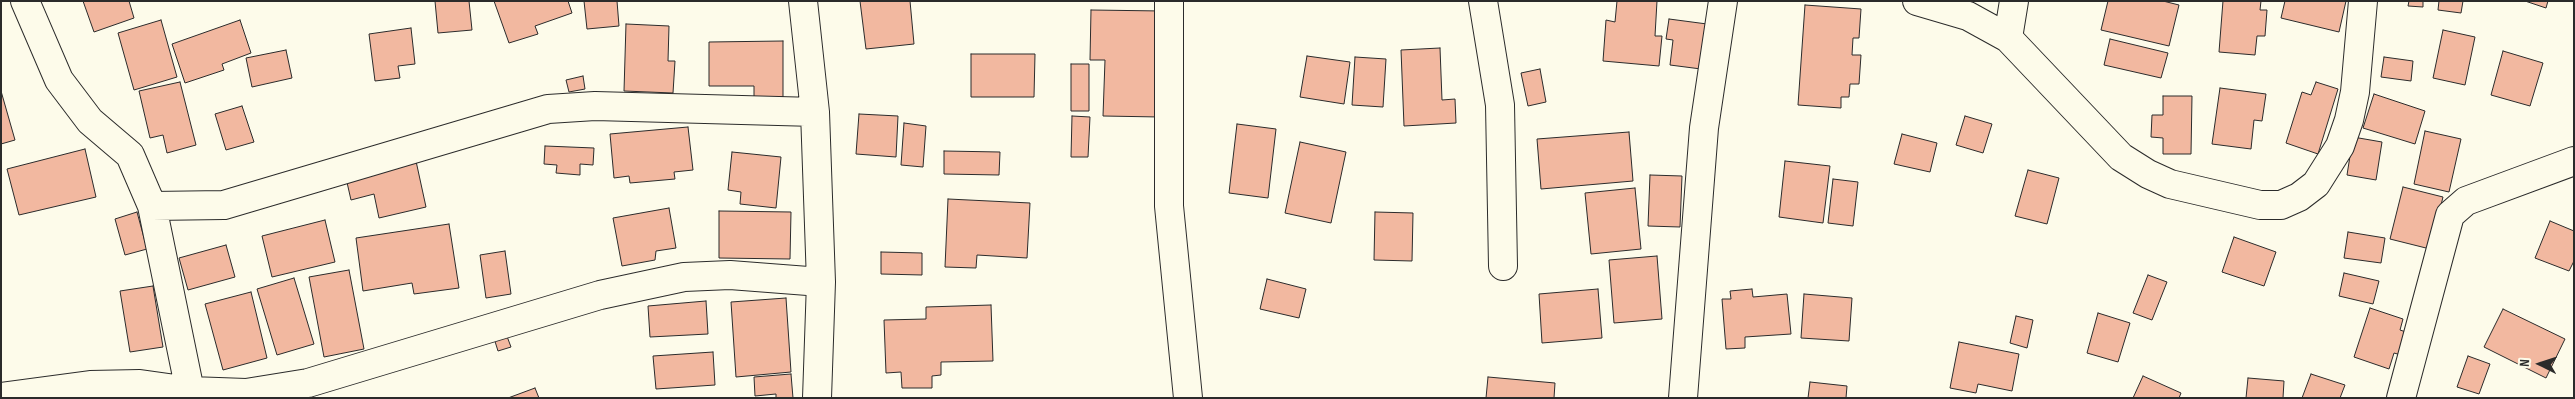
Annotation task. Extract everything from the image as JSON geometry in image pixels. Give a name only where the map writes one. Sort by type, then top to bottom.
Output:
[{"type":"street","points":[[25,1],[59,80],[90,121],[130,155],[152,206],[190,392]]},
{"type":"street","points":[[803,1],[815,112],[821,282],[818,398]]},
{"type":"street","points":[[1170,1],[1169,206],[1188,398]]},
{"type":"street","points":[[1483,1],[1500,105],[1503,266]]},
{"type":"street","points":[[1683,398],[1704,128],[1722,1]]},
{"type":"street","points":[[1917,1],[1968,16],[2008,38],[2121,157],[2148,174],[2170,184],[2260,205],[2281,204],[2299,197],[2316,184],[2340,146],[2349,120],[2355,92],[2364,1]]},
{"type":"street","points":[[2008,38],[2014,1]]},
{"type":"street","points":[[152,206],[224,205],[548,109],[595,106],[815,112]]},
{"type":"street","points":[[2401,398],[2450,215],[2466,201],[2574,161]]},
{"type":"street","points":[[1,397],[90,384],[140,384],[190,392],[246,393],[308,383],[600,295],[684,277],[730,275],[821,282]]},
{"type":"building","points":[[83,1],[129,1],[134,18],[94,32]]},
{"type":"building","points":[[435,1],[469,1],[472,30],[438,33]]},
{"type":"building","points":[[494,1],[568,1],[572,13],[535,26],[538,34],[509,43]]},
{"type":"building","points":[[584,1],[617,1],[619,26],[587,29]]},
{"type":"building","points":[[860,1],[910,1],[914,44],[866,49]]},
{"type":"building","points":[[1617,1],[1657,1],[1655,36],[1662,36],[1659,66],[1603,61],[1606,20],[1615,22]]},
{"type":"building","points":[[2108,1],[2163,1],[2179,5],[2169,46],[2101,30]]},
{"type":"building","points":[[2223,1],[2261,1],[2260,10],[2267,10],[2265,36],[2257,36],[2255,55],[2219,52]]},
{"type":"building","points":[[2285,1],[2346,1],[2339,32],[2281,18]]},
{"type":"building","points":[[2409,1],[2423,1],[2423,7],[2408,6]]},
{"type":"building","points":[[2439,1],[2463,1],[2461,13],[2438,10]]},
{"type":"building","points":[[2525,1],[2548,1],[2546,8]]},
{"type":"building","points":[[1805,5],[1861,9],[1859,38],[1853,38],[1852,55],[1861,55],[1859,84],[1850,84],[1849,97],[1841,97],[1841,108],[1798,105]]},
{"type":"building","points":[[1091,10],[1162,11],[1160,117],[1103,116],[1105,60],[1090,60]]},
{"type":"building","points":[[1669,19],[1707,24],[1701,69],[1670,65],[1673,40],[1666,39]]},
{"type":"building","points":[[161,20],[177,77],[134,90],[118,33]]},
{"type":"building","points":[[240,20],[251,53],[222,64],[224,70],[185,83],[172,44]]},
{"type":"building","points":[[626,24],[669,26],[668,61],[675,61],[673,93],[624,91]]},
{"type":"building","points":[[411,28],[415,64],[398,66],[400,78],[375,81],[369,34]]},
{"type":"building","points":[[2443,30],[2475,37],[2465,85],[2433,78]]},
{"type":"building","points":[[2110,39],[2168,53],[2161,78],[2104,65]]},
{"type":"building","points":[[783,41],[783,97],[754,97],[754,86],[709,86],[709,42]]},
{"type":"building","points":[[1440,48],[1442,100],[1455,99],[1456,123],[1404,126],[1401,50]]},
{"type":"building","points":[[286,50],[292,78],[252,87],[246,58]]},
{"type":"building","points":[[2503,51],[2543,63],[2530,106],[2491,95]]},
{"type":"building","points":[[971,54],[1035,54],[1034,97],[971,97]]},
{"type":"building","points":[[1307,56],[1350,62],[1344,104],[1300,97]]},
{"type":"building","points":[[1355,57],[1386,59],[1383,107],[1352,105]]},
{"type":"building","points":[[2384,57],[2413,61],[2411,81],[2381,77]]},
{"type":"building","points":[[1071,64],[1089,64],[1089,111],[1071,111]]},
{"type":"building","points":[[1540,69],[1546,102],[1528,106],[1521,73]]},
{"type":"building","points":[[583,76],[585,89],[569,92],[566,80]]},
{"type":"building","points":[[180,82],[196,145],[167,153],[163,135],[150,138],[139,91]]},
{"type":"building","points":[[2316,82],[2338,89],[2318,154],[2286,143],[2302,92],[2311,95]]},
{"type":"building","points":[[2220,88],[2266,94],[2262,121],[2254,120],[2251,149],[2212,144]]},
{"type":"building","points":[[1,91],[15,140],[1,144]]},
{"type":"building","points":[[2374,94],[2425,111],[2415,144],[2363,128]]},
{"type":"building","points":[[2163,96],[2192,96],[2191,154],[2163,154],[2163,138],[2151,137],[2152,115],[2163,115]]},
{"type":"building","points":[[242,106],[254,142],[226,150],[215,114]]},
{"type":"building","points":[[859,114],[898,116],[896,157],[856,154]]},
{"type":"building","points":[[1072,116],[1090,117],[1088,157],[1071,157]]},
{"type":"building","points":[[1965,116],[1992,124],[1983,153],[1956,145]]},
{"type":"building","points":[[904,123],[926,126],[923,167],[901,165]]},
{"type":"building","points":[[1237,124],[1276,129],[1268,198],[1229,193]]},
{"type":"building","points":[[688,127],[693,170],[674,172],[675,179],[630,183],[629,176],[614,178],[610,134]]},
{"type":"building","points":[[2425,131],[2461,139],[2449,192],[2414,184]]},
{"type":"building","points":[[1629,132],[1633,181],[1541,189],[1537,139]]},
{"type":"building","points":[[1902,134],[1937,143],[1930,172],[1894,164]]},
{"type":"building","points":[[2353,137],[2382,142],[2376,180],[2347,175]]},
{"type":"building","points":[[1300,142],[1346,152],[1331,223],[1285,213]]},
{"type":"building","points":[[545,146],[594,148],[593,165],[580,164],[580,175],[556,173],[557,165],[544,164]]},
{"type":"building","points":[[85,149],[96,197],[19,215],[7,169]]},
{"type":"building","points":[[944,151],[1000,152],[999,175],[944,174]]},
{"type":"building","points":[[732,152],[781,157],[776,208],[740,204],[741,192],[728,190]]},
{"type":"building","points":[[416,161],[426,207],[379,218],[374,194],[351,200],[346,178]]},
{"type":"building","points":[[1785,161],[1830,166],[1823,223],[1779,217]]},
{"type":"building","points":[[2028,170],[2059,178],[2047,224],[2015,216]]},
{"type":"building","points":[[1650,175],[1682,176],[1680,227],[1648,226]]},
{"type":"building","points":[[1833,179],[1858,182],[1853,226],[1828,223]]},
{"type":"building","points":[[2403,187],[2443,197],[2430,249],[2390,239]]},
{"type":"building","points":[[1635,188],[1641,249],[1591,254],[1585,193]]},
{"type":"building","points":[[948,199],[1030,203],[1027,258],[977,255],[976,268],[945,267]]},
{"type":"building","points":[[669,208],[676,248],[656,251],[655,260],[622,266],[613,218]]},
{"type":"building","points":[[719,211],[791,212],[790,259],[719,258]]},
{"type":"building","points":[[137,212],[147,249],[125,255],[115,219]]},
{"type":"building","points":[[1375,212],[1413,213],[1412,261],[1374,260]]},
{"type":"building","points":[[325,220],[335,262],[272,277],[262,236]]},
{"type":"building","points":[[2550,221],[2574,231],[2574,261],[2569,271],[2535,258]]},
{"type":"building","points":[[449,224],[459,288],[414,294],[412,283],[363,291],[356,238]]},
{"type":"building","points":[[2348,232],[2385,238],[2381,263],[2344,258]]},
{"type":"building","points":[[2234,237],[2276,252],[2264,286],[2222,272]]},
{"type":"building","points":[[226,245],[235,277],[188,290],[179,258]]},
{"type":"building","points":[[505,251],[511,294],[486,298],[480,255]]},
{"type":"building","points":[[881,252],[922,253],[922,275],[881,274]]},
{"type":"building","points":[[1657,256],[1662,319],[1614,323],[1609,260]]},
{"type":"building","points":[[349,270],[364,349],[324,357],[309,277]]},
{"type":"building","points":[[2344,273],[2379,281],[2373,304],[2339,296]]},
{"type":"building","points":[[2148,275],[2167,282],[2152,320],[2133,313]]},
{"type":"building","points":[[294,278],[314,344],[277,355],[257,289]]},
{"type":"building","points":[[1267,279],[1306,289],[1299,318],[1260,309]]},
{"type":"building","points":[[153,286],[163,347],[130,352],[120,291]]},
{"type":"building","points":[[1598,289],[1602,338],[1542,343],[1539,294]]},
{"type":"building","points":[[1752,289],[1753,297],[1787,294],[1791,334],[1745,337],[1745,348],[1726,349],[1722,299],[1731,299],[1730,291]]},
{"type":"building","points":[[251,292],[267,358],[223,370],[205,304]]},
{"type":"building","points":[[1804,294],[1852,298],[1849,341],[1801,338]]},
{"type":"building","points":[[786,298],[791,372],[736,377],[731,302]]},
{"type":"building","points":[[706,301],[708,334],[650,337],[648,306]]},
{"type":"building","points":[[991,305],[993,361],[941,362],[941,375],[932,376],[932,388],[902,388],[901,372],[886,373],[884,320],[926,319],[926,307]]},
{"type":"building","points":[[2370,308],[2403,319],[2400,330],[2409,333],[2401,355],[2394,353],[2389,369],[2354,357]]},
{"type":"building","points":[[2503,309],[2565,339],[2546,378],[2484,347]]},
{"type":"building","points":[[2098,313],[2130,323],[2118,362],[2087,353]]},
{"type":"building","points":[[2016,316],[2033,320],[2027,348],[2010,343]]},
{"type":"building","points":[[505,331],[511,347],[498,351],[493,335]]},
{"type":"building","points":[[1959,342],[2019,354],[2012,391],[1978,384],[1976,393],[1950,388]]},
{"type":"building","points":[[713,352],[715,385],[656,389],[653,356]]},
{"type":"building","points":[[2468,356],[2490,364],[2479,394],[2457,387]]},
{"type":"building","points":[[791,374],[793,398],[776,398],[776,394],[755,396],[754,377]]},
{"type":"building","points":[[2311,374],[2345,385],[2340,398],[2302,398]]},
{"type":"building","points":[[2143,376],[2181,393],[2179,398],[2133,398]]},
{"type":"building","points":[[1488,377],[1555,383],[1554,398],[1486,398]]},
{"type":"building","points":[[2248,378],[2284,381],[2283,398],[2246,398]]},
{"type":"building","points":[[1810,382],[1847,386],[1846,398],[1808,398]]},
{"type":"building","points":[[535,388],[539,398],[508,398]]}]
